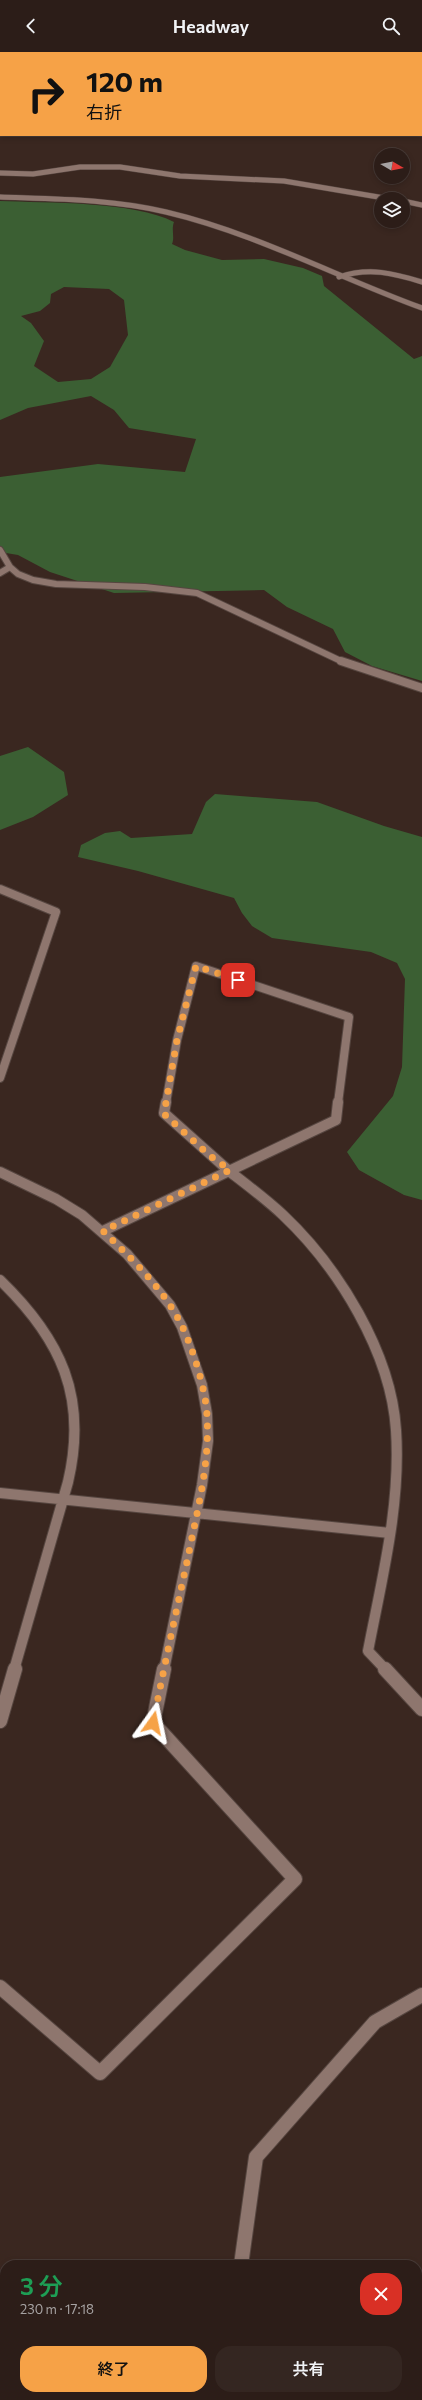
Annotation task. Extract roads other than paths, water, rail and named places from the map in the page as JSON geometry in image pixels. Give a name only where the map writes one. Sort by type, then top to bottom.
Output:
[{"type":"street","points":[[0,173],[33,174],[80,167],[120,167],[180,176],[284,181],[374,196]]},
{"type":"street","points":[[0,196],[106,202],[167,213],[230,233],[339,277],[422,308]]},
{"type":"street","points":[[410,203],[422,205]]},
{"type":"street","points":[[339,277],[352,272],[370,269],[390,272],[422,282]]},
{"type":"street","points":[[0,550],[10,567],[18,574],[32,580],[56,584],[145,586],[196,593],[256,619],[350,665],[422,688]]},
{"type":"street","points":[[0,573],[10,567]]},
{"type":"street","points":[[0,889],[56,912],[0,1078]]},
{"type":"street","points":[[103,1231],[230,1170],[336,1120],[349,1017],[196,966],[177,1040],[164,1114],[209,1155],[230,1170],[256,1191],[285,1217],[324,1259],[351,1298],[372,1344],[382,1370],[394,1412],[396,1485],[390,1533],[368,1651],[422,1709]]},
{"type":"street","points":[[0,1172],[56,1199],[103,1231],[127,1254],[170,1305],[182,1327],[192,1355],[207,1414],[208,1441],[197,1513],[153,1723],[295,1880],[100,2073],[0,1987]]},
{"type":"street","points":[[0,1280],[42,1325],[56,1347],[64,1364],[72,1393],[75,1419],[74,1456],[64,1499],[0,1721]]},
{"type":"street","points":[[0,1492],[390,1533]]},
{"type":"street","points":[[242,2260],[256,2157],[375,2022],[422,1995]]}]
